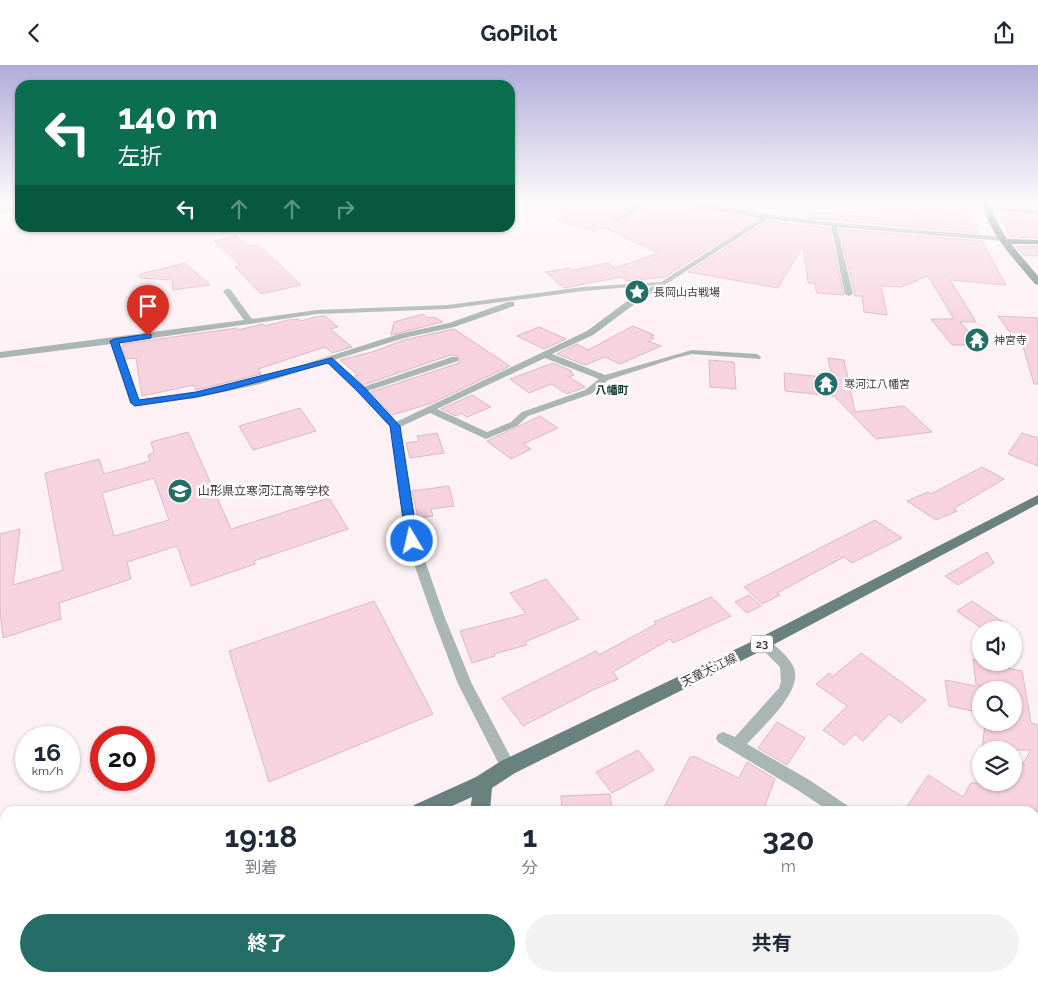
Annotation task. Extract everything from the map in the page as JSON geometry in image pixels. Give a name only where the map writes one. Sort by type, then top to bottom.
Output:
[{"type":"main road","points":[[1007,245],[1038,282]]},
{"type":"main road","name":"天童大江線","points":[[432,806],[483,783],[508,767],[763,643],[1038,499]]},
{"type":"main road","points":[[481,806],[483,783]]},
{"type":"lane","points":[[395,426],[590,333],[633,301],[669,280],[721,245]]},
{"type":"lane","points":[[838,245],[849,294]]},
{"type":"lane","points":[[0,355],[317,312],[425,309],[532,297],[583,289],[644,285],[669,280]]},
{"type":"lane","points":[[617,288],[633,301]]},
{"type":"lane","points":[[227,291],[248,321]]},
{"type":"lane","points":[[114,341],[135,403],[196,395],[233,387],[329,360],[402,336],[450,325],[532,297]]},
{"type":"lane","points":[[429,409],[457,422],[469,424],[486,435],[514,424],[525,414],[588,392],[605,378],[674,355],[692,352],[757,357]]},
{"type":"lane","points":[[546,355],[605,378]]},
{"type":"lane","points":[[362,390],[455,359]]},
{"type":"lane","points":[[329,360],[362,390],[395,426],[412,541],[439,618],[465,683],[508,767]]},
{"type":"lane","points":[[763,643],[788,667],[790,680],[785,691],[730,742],[805,786],[835,806]]},
{"type":"building","points":[[218,245],[259,245],[301,285],[261,294],[235,267],[240,265]]},
{"type":"building","points":[[641,245],[716,245],[665,277],[627,281],[621,277],[564,288],[546,272],[570,268],[573,270],[609,263],[615,268],[658,253]]},
{"type":"building","points":[[731,245],[833,245],[844,295],[817,293],[814,283],[808,283],[803,246],[778,288],[688,272]]},
{"type":"building","points":[[843,245],[984,245],[1006,285],[950,280],[976,322],[960,322],[981,345],[952,345],[931,319],[954,319],[928,276],[901,287],[881,286],[887,315],[864,312],[862,296],[854,296]]},
{"type":"building","points":[[1015,246],[1038,246],[1038,256],[1023,255]]},
{"type":"building","points":[[185,263],[210,285],[173,290],[172,280],[140,278],[140,274]]},
{"type":"building","points":[[423,314],[428,318],[434,317],[443,322],[391,335],[394,322]]},
{"type":"building","points":[[325,316],[338,327],[330,329],[352,347],[332,353],[325,347],[258,369],[261,374],[196,390],[194,385],[142,396],[136,358],[126,359],[123,349],[123,344],[237,328],[238,330],[288,320],[299,319],[301,321]]},
{"type":"building","points":[[998,316],[1038,318],[1038,384],[1034,384],[1023,346],[1020,346]]},
{"type":"building","points":[[633,326],[654,335],[651,336],[654,338],[648,341],[661,346],[620,364],[605,357],[585,365],[557,354],[577,344],[588,350]]},
{"type":"building","points":[[539,327],[566,339],[544,349],[517,336]]},
{"type":"building","points":[[454,329],[510,366],[432,403],[392,415],[371,392],[459,363],[459,356],[451,355],[363,385],[354,376],[358,375],[340,360],[372,352],[404,340]]},
{"type":"building","points":[[828,358],[844,360],[855,412],[904,406],[932,432],[876,439],[834,396],[785,391],[784,373],[832,378]]},
{"type":"building","points":[[709,360],[734,362],[736,389],[710,387]]},
{"type":"building","points":[[553,363],[572,371],[570,372],[574,375],[569,377],[585,387],[567,394],[551,384],[529,393],[510,379]]},
{"type":"building","points":[[472,395],[491,407],[467,417],[461,413],[456,416],[441,409]]},
{"type":"building","points":[[300,408],[316,431],[253,450],[239,426]]},
{"type":"building","points":[[540,416],[558,428],[523,444],[531,449],[511,459],[487,441]]},
{"type":"building","points":[[188,432],[231,529],[329,498],[348,529],[254,561],[255,564],[191,586],[177,546],[127,562],[131,579],[59,603],[61,619],[3,638],[0,611],[0,534],[20,529],[13,585],[63,570],[45,473],[99,459],[104,474],[150,461],[148,455],[154,453],[151,442]],"holes":[[[154,478],[169,520],[114,536],[102,493]]]},
{"type":"building","points":[[437,433],[444,453],[410,458],[406,443],[419,441],[417,436]]},
{"type":"building","points":[[1022,433],[1038,438],[1038,466],[1008,454]]},
{"type":"building","points":[[982,467],[1004,479],[953,509],[957,511],[936,520],[907,501],[928,492],[931,494]]},
{"type":"building","points":[[449,486],[454,506],[431,509],[433,516],[418,518],[412,491]]},
{"type":"building","points":[[875,520],[902,538],[852,563],[844,557],[777,593],[780,595],[762,604],[744,587]]},
{"type":"building","points":[[987,552],[994,563],[958,585],[945,576]]},
{"type":"building","points":[[546,579],[579,619],[525,642],[527,645],[494,654],[495,656],[472,663],[460,631],[526,614],[510,593]]},
{"type":"building","points":[[749,595],[761,606],[747,613],[735,602]]},
{"type":"building","points":[[711,597],[731,616],[673,643],[670,639],[613,672],[618,679],[523,726],[502,698],[596,651],[599,655],[656,624],[654,622]]},
{"type":"building","points":[[374,601],[433,714],[269,782],[229,651]]},
{"type":"building","points":[[972,601],[1002,621],[972,622],[957,611]]},
{"type":"building","points":[[861,653],[926,700],[901,723],[889,714],[863,741],[855,734],[844,745],[823,730],[847,706],[816,684],[829,673],[833,676]]},
{"type":"building","points":[[974,671],[1022,671],[1031,723],[1038,725],[1038,806],[907,806],[928,775],[963,797],[971,783],[972,791],[1022,791],[1022,765],[1031,750],[1022,750],[1022,741],[983,741],[984,731],[1022,731],[1022,681],[976,681]]},
{"type":"building","points":[[945,680],[972,685],[972,711],[949,706]]},
{"type":"building","points":[[777,722],[805,738],[787,765],[758,748]]},
{"type":"building","points":[[638,750],[654,770],[612,793],[596,772]]},
{"type":"building","points":[[690,757],[696,757],[739,778],[747,762],[775,779],[765,806],[665,806]]},
{"type":"building","points":[[610,794],[611,806],[562,806],[561,796]]},
{"type":"place","name":"長岡山古戦場","points":[[637,292]]},
{"type":"place","name":"神宮寺","points":[[977,340]]},
{"type":"place","name":"寒河江八幡宮","points":[[826,384]]},
{"type":"place","name":"山形県立寒河江高等学校","points":[[180,491]]},
{"type":"district","name":"八幡町","points":[[612,390]]},
{"type":"route","points":[[148,336],[114,341],[135,403],[196,395],[260,381],[329,360],[362,390],[395,426],[412,541]]}]
